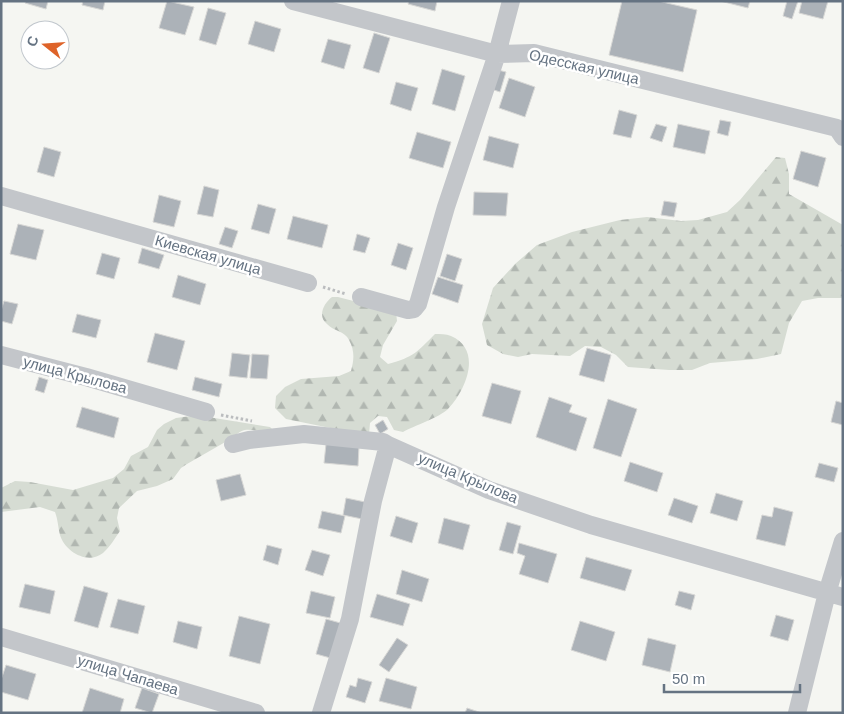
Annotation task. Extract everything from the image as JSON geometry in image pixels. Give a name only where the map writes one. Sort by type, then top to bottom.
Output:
[{"type":"street","name":"Одесская улица","points":[[293,1],[497,54],[534,53],[837,128],[843,137]]},
{"type":"street","points":[[361,298],[408,310],[418,304],[449,198],[497,54],[511,1]]},
{"type":"street","name":"Киевская улица","points":[[1,196],[308,283]]},
{"type":"street","name":"улица Крылова","points":[[1,355],[86,377],[206,412]]},
{"type":"street","name":"улица Крылова","points":[[233,444],[249,440],[304,434],[383,442],[489,490],[591,524],[835,595]]},
{"type":"street","points":[[321,713],[350,619],[374,501],[388,445]]},
{"type":"street","points":[[796,713],[835,595],[843,541]]},
{"type":"street","name":"улица Чапаева","points":[[1,637],[256,713]]},
{"type":"path","points":[[308,283],[361,298]]},
{"type":"path","points":[[206,412],[254,422]]},
{"type":"green space","points":[[776,157],[785,158],[789,174],[789,194],[843,225],[843,298],[818,298],[802,301],[789,323],[781,354],[757,359],[710,363],[692,370],[669,370],[628,367],[616,355],[601,347],[585,346],[570,356],[532,354],[518,357],[503,354],[487,345],[482,324],[493,288],[515,264],[537,245],[572,232],[620,220],[647,217],[681,221],[698,220],[727,212],[740,200]]},
{"type":"green space","points":[[332,297],[396,312],[397,321],[383,345],[380,357],[388,364],[404,359],[414,353],[435,334],[449,335],[461,342],[467,351],[469,360],[468,371],[461,392],[448,409],[403,432],[394,430],[387,417],[378,416],[370,423],[369,435],[286,419],[275,408],[276,396],[285,387],[301,379],[339,376],[351,371],[353,356],[349,340],[345,335],[324,321],[322,317],[324,306]]},
{"type":"green space","points":[[202,416],[270,427],[272,429],[265,433],[248,430],[241,431],[181,468],[173,479],[157,486],[137,491],[119,508],[117,518],[120,531],[103,553],[91,558],[84,557],[67,547],[60,535],[55,512],[40,507],[1,512],[1,488],[15,481],[73,490],[113,478],[124,469],[131,456],[148,447],[157,430],[164,424],[176,418]]},
{"type":"building","points":[[26,1],[48,1],[46,9],[25,3]]},
{"type":"building","points":[[83,1],[105,1],[103,10],[82,5]]},
{"type":"building","points":[[167,1],[194,7],[185,35],[159,28]]},
{"type":"building","points":[[409,1],[437,1],[435,11],[408,4]]},
{"type":"building","points":[[622,1],[658,1],[697,10],[683,72],[609,55]]},
{"type":"building","points":[[720,1],[750,1],[748,8]]},
{"type":"building","points":[[787,1],[798,1],[792,19],[783,16]]},
{"type":"building","points":[[802,1],[828,1],[823,19],[799,13]]},
{"type":"building","points":[[208,8],[226,13],[216,45],[199,40]]},
{"type":"building","points":[[255,21],[281,29],[274,52],[248,44]]},
{"type":"building","points":[[374,33],[390,38],[379,73],[363,68]]},
{"type":"building","points":[[328,39],[351,45],[344,69],[321,62]]},
{"type":"building","points":[[442,69],[465,76],[455,111],[432,104]]},
{"type":"building","points":[[498,70],[506,72],[500,92],[491,89]]},
{"type":"building","points":[[509,78],[535,87],[525,117],[499,108]]},
{"type":"building","points":[[396,82],[418,88],[411,111],[390,104]]},
{"type":"building","points":[[619,110],[637,115],[631,138],[613,134]]},
{"type":"building","points":[[720,120],[731,122],[728,136],[717,133]]},
{"type":"building","points":[[656,124],[667,127],[662,142],[650,138]]},
{"type":"building","points":[[678,124],[710,131],[705,154],[673,147]]},
{"type":"building","points":[[417,132],[451,142],[443,168],[409,158]]},
{"type":"building","points":[[489,136],[519,144],[513,168],[483,160]]},
{"type":"building","points":[[44,147],[61,152],[54,177],[37,172]]},
{"type":"building","points":[[801,151],[826,158],[818,187],[793,179]]},
{"type":"building","points":[[204,186],[219,190],[213,217],[197,214]]},
{"type":"building","points":[[474,192],[508,193],[506,216],[473,215]]},
{"type":"building","points":[[159,195],[181,201],[174,227],[153,222]]},
{"type":"building","points":[[664,201],[677,203],[674,217],[661,215]]},
{"type":"building","points":[[258,204],[276,209],[269,234],[251,229]]},
{"type":"building","points":[[293,216],[328,225],[322,248],[287,239]]},
{"type":"building","points":[[18,224],[44,230],[36,260],[10,254]]},
{"type":"building","points":[[225,227],[238,231],[232,248],[219,244]]},
{"type":"building","points":[[357,234],[370,238],[365,253],[353,250]]},
{"type":"building","points":[[398,243],[413,248],[406,270],[391,265]]},
{"type":"building","points":[[142,248],[164,255],[159,269],[138,263]]},
{"type":"building","points":[[102,253],[120,258],[114,279],[96,274]]},
{"type":"building","points":[[447,254],[462,259],[455,281],[440,276]]},
{"type":"building","points":[[178,275],[206,284],[200,305],[172,297]]},
{"type":"building","points":[[438,277],[463,285],[458,303],[432,294]]},
{"type":"building","points":[[4,301],[18,304],[12,324],[1,321]]},
{"type":"building","points":[[77,314],[101,320],[96,338],[72,332]]},
{"type":"building","points":[[155,333],[185,341],[177,370],[147,362]]},
{"type":"building","points":[[587,348],[611,355],[604,382],[579,375]]},
{"type":"building","points":[[232,353],[250,355],[247,378],[229,376]]},
{"type":"building","points":[[252,354],[269,355],[267,379],[250,378]]},
{"type":"building","points":[[39,377],[48,380],[44,393],[35,390]]},
{"type":"building","points":[[195,377],[222,384],[219,397],[192,390]]},
{"type":"building","points":[[492,383],[521,391],[511,424],[482,416]]},
{"type":"building","points":[[549,397],[572,405],[569,412],[587,418],[576,451],[536,437]]},
{"type":"building","points":[[608,399],[637,409],[621,457],[593,448]]},
{"type":"building","points":[[836,401],[843,403],[843,425],[831,422]]},
{"type":"building","points":[[82,407],[119,418],[114,438],[76,427]]},
{"type":"building","points":[[383,420],[388,429],[380,434],[375,425]]},
{"type":"building","points":[[326,444],[359,446],[358,466],[324,463]]},
{"type":"building","points":[[630,462],[663,473],[657,492],[624,481]]},
{"type":"building","points":[[819,463],[838,468],[834,482],[815,477]]},
{"type":"building","points":[[240,474],[246,495],[221,501],[216,480]]},
{"type":"building","points":[[716,493],[743,501],[737,521],[710,513]]},
{"type":"building","points":[[346,498],[365,502],[362,519],[343,515]]},
{"type":"building","points":[[674,498],[698,506],[692,523],[668,515]]},
{"type":"building","points":[[774,507],[793,512],[785,546],[756,539],[762,515],[772,517]]},
{"type":"building","points":[[322,511],[345,516],[341,533],[318,528]]},
{"type":"building","points":[[396,516],[418,523],[412,543],[390,536]]},
{"type":"building","points":[[444,518],[470,525],[463,550],[438,543]]},
{"type":"building","points":[[507,522],[521,526],[513,554],[499,550]]},
{"type":"building","points":[[519,543],[557,554],[548,583],[519,574],[525,556],[517,553]]},
{"type":"building","points":[[267,545],[282,549],[278,565],[263,560]]},
{"type":"building","points":[[312,550],[330,555],[323,576],[305,570]]},
{"type":"building","points":[[586,557],[632,570],[625,591],[580,578]]},
{"type":"building","points":[[402,570],[429,579],[422,602],[396,594]]},
{"type":"building","points":[[25,584],[55,591],[50,614],[19,607]]},
{"type":"building","points":[[84,586],[108,593],[98,628],[74,621]]},
{"type":"building","points":[[311,591],[335,597],[330,618],[306,613]]},
{"type":"building","points":[[679,591],[695,595],[691,610],[675,605]]},
{"type":"building","points":[[377,594],[410,604],[403,626],[370,617]]},
{"type":"building","points":[[118,599],[145,606],[138,634],[110,627]]},
{"type":"building","points":[[776,615],[794,620],[788,641],[770,636]]},
{"type":"building","points":[[239,616],[270,624],[260,664],[229,656]]},
{"type":"building","points":[[326,619],[344,624],[334,659],[316,654]]},
{"type":"building","points":[[178,621],[202,627],[197,649],[173,642]]},
{"type":"building","points":[[580,621],[615,632],[606,661],[571,650]]},
{"type":"building","points":[[397,638],[408,645],[389,672],[379,665]]},
{"type":"building","points":[[648,638],[676,645],[670,672],[642,665]]},
{"type":"building","points":[[6,665],[36,674],[28,700],[1,692],[1,680]]},
{"type":"building","points":[[358,678],[372,682],[365,703],[346,697],[350,685],[356,687]]},
{"type":"building","points":[[386,678],[417,687],[411,709],[379,701]]},
{"type":"building","points":[[90,688],[124,699],[120,713],[82,713]]},
{"type":"building","points":[[142,688],[159,694],[152,713],[135,708]]},
{"type":"building","points":[[467,708],[482,713],[465,713]]}]
